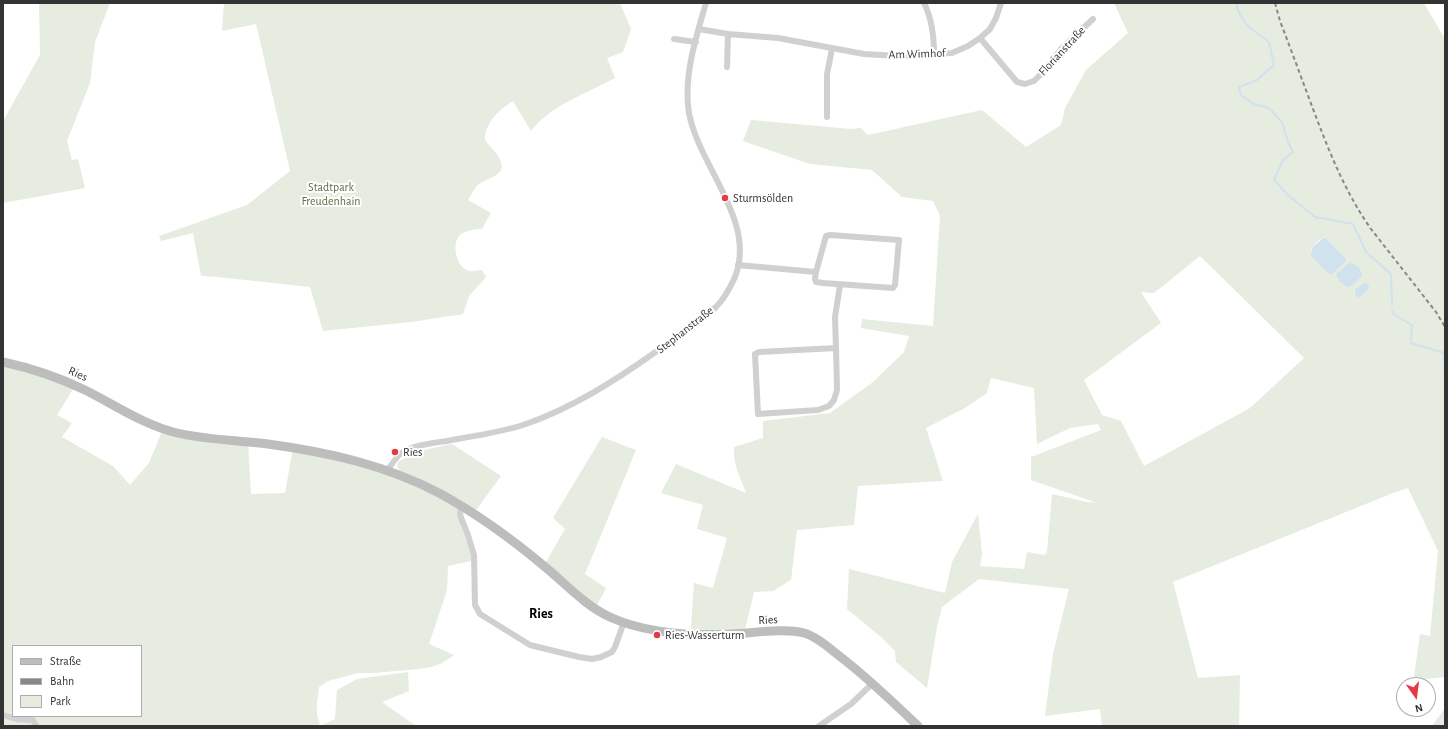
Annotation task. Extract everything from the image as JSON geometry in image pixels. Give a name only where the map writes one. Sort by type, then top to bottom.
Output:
[{"type":"street","name":"Stephanstraße","points":[[387,471],[394,460],[401,454],[411,449],[426,444],[521,426],[562,408],[615,379],[668,344],[702,319],[716,306],[728,291],[738,265],[740,243],[737,226],[715,175],[699,145],[693,130],[689,111],[688,84],[696,42],[706,3]]},
{"type":"street","points":[[924,3],[931,19],[934,39],[934,54]]},
{"type":"street","name":"Am Wimhof","points":[[699,29],[728,34],[778,38],[864,54],[898,56],[952,53],[968,46],[990,29],[996,18],[1001,3]]},
{"type":"street","name":"Florianstraße","points":[[980,38],[1017,82],[1026,84],[1034,81],[1046,69],[1061,49],[1092,19]]},
{"type":"street","points":[[727,67],[728,34]]},
{"type":"street","points":[[674,39],[696,42]]},
{"type":"street","points":[[827,117],[827,74],[832,48]]},
{"type":"street","points":[[830,235],[898,240],[895,284],[893,288],[816,282],[816,272],[826,236],[830,235]]},
{"type":"street","points":[[738,265],[816,272]]},
{"type":"street","points":[[836,348],[759,352],[755,354],[758,414],[818,410],[829,406],[834,400],[837,390],[836,348],[835,317],[840,285]]},
{"type":"street","name":"Ries","points":[[3,362],[39,371],[66,381],[147,422],[177,433],[268,444],[334,455],[387,471],[438,493],[461,506],[544,565],[588,604],[600,612],[624,622],[662,631],[707,635],[793,631],[801,632],[822,642],[873,683],[918,726]]},
{"type":"street","points":[[461,506],[460,515],[474,555],[475,605],[480,614],[530,645],[592,659],[612,652],[624,622]]},
{"type":"street","points":[[818,726],[850,704],[873,683]]},
{"type":"street","points":[[3,715],[16,719],[33,720],[36,726]]},
{"type":"green space","points":[[39,3],[110,3],[95,42],[90,83],[67,141],[72,160],[78,159],[85,188],[3,203],[3,121],[40,55]]},
{"type":"green space","name":"Stadtpark Freudenhain","points":[[224,3],[620,3],[631,29],[623,52],[607,58],[615,78],[570,100],[549,114],[531,131],[513,101],[498,112],[491,121],[485,139],[498,156],[502,167],[498,174],[477,186],[468,200],[491,213],[482,229],[462,233],[457,239],[455,249],[461,265],[470,271],[482,270],[486,277],[469,296],[463,314],[411,322],[323,331],[310,287],[201,276],[193,233],[161,241],[159,236],[247,205],[290,171],[256,24],[222,31]]},
{"type":"green space","points":[[1114,3],[1424,3],[1445,39],[1445,677],[1414,677],[1420,634],[1430,636],[1438,551],[1408,488],[1173,582],[1198,678],[1240,675],[1239,726],[1102,726],[1100,709],[1045,716],[1053,654],[1069,589],[979,579],[942,607],[937,627],[927,688],[896,662],[895,651],[881,637],[847,609],[849,569],[945,593],[952,562],[978,514],[982,554],[980,566],[1024,569],[1027,552],[1044,555],[1047,552],[1052,494],[1097,503],[1031,480],[1031,457],[1101,430],[1098,424],[1070,428],[1037,444],[1034,388],[991,378],[987,393],[965,408],[926,428],[943,481],[858,486],[854,525],[797,530],[791,580],[773,591],[754,592],[745,630],[692,630],[694,583],[713,588],[727,538],[697,529],[703,505],[661,493],[676,464],[746,493],[736,465],[734,447],[763,438],[763,421],[830,413],[873,382],[904,352],[909,336],[861,328],[862,319],[933,326],[940,216],[933,201],[902,197],[872,170],[810,164],[743,141],[751,120],[851,129],[861,128],[868,135],[982,110],[1026,147],[1061,125],[1065,108],[1086,70],[1128,33]],"holes":[[[1325,237],[1345,258],[1330,274],[1310,255],[1315,244]],[[1200,256],[1304,358],[1250,408],[1144,466],[1121,421],[1102,415],[1084,380],[1161,323],[1141,292],[1154,293]],[[1367,283],[1370,288],[1360,297],[1357,297],[1354,292]]]},
{"type":"green space","points":[[3,362],[75,386],[57,415],[72,423],[62,437],[113,466],[130,485],[149,463],[163,429],[248,441],[251,494],[285,493],[293,448],[371,465],[461,506],[476,560],[448,566],[447,590],[429,644],[454,655],[442,663],[431,667],[373,673],[358,673],[328,681],[319,687],[317,714],[320,723],[318,726],[3,726]]},
{"type":"green space","points":[[602,437],[636,450],[585,574],[606,588],[597,605],[594,605],[545,564],[565,529],[553,518]]},
{"type":"green space","points":[[452,444],[501,476],[476,510],[441,489],[399,470],[397,467],[398,462],[412,455]]},
{"type":"green space","points":[[408,672],[409,691],[382,702],[416,726],[320,726],[335,719],[337,690],[357,679]]},
{"type":"green space","points":[[1445,708],[1445,726],[1432,726]]},
{"type":"water","points":[[1323,238],[1326,238],[1346,259],[1346,261],[1332,274],[1328,273],[1310,255],[1313,247]]},
{"type":"water","points":[[1351,263],[1359,268],[1362,276],[1350,287],[1341,282],[1336,274]]},
{"type":"water","points":[[1364,283],[1367,283],[1370,288],[1360,297],[1357,297],[1355,290]]},
{"type":"waterway","points":[[1236,3],[1241,16],[1248,26],[1269,42],[1274,65],[1257,80],[1239,87],[1241,95],[1254,104],[1269,108],[1282,122],[1288,142],[1293,152],[1283,160],[1274,180],[1288,195],[1315,217],[1353,224],[1366,252],[1391,274],[1392,304]]},
{"type":"waterway","points":[[1392,310],[1393,314],[1412,325],[1411,343],[1444,353],[1445,385]]},
{"type":"railway","points":[[1275,3],[1280,21],[1323,134],[1344,183],[1371,229],[1436,312],[1445,327]]},
{"type":"place","name":"Sturmsölden","points":[[725,198]]},
{"type":"place","name":"Ries","points":[[395,452]]},
{"type":"place","name":"Ries-Wasserturm","points":[[657,635]]},
{"type":"district","name":"Ries","points":[[541,614]]}]
